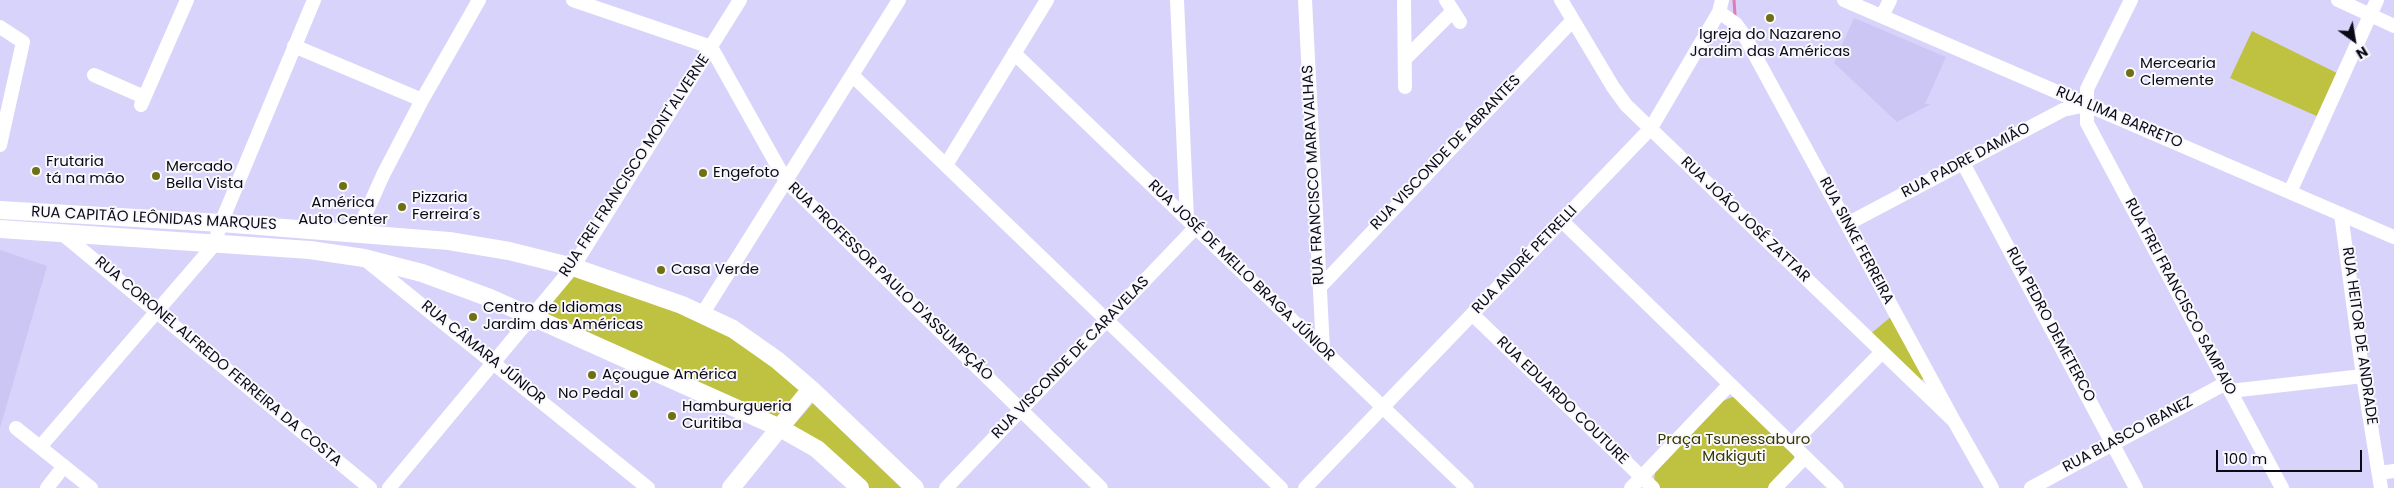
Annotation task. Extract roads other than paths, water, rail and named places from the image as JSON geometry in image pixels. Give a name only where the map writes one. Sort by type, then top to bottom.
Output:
[{"type":"main road","name":"RUA CAPITÃO LEÔNIDAS MARQUES","points":[[0,210],[357,233],[483,246],[573,267],[703,313],[733,329],[761,348],[811,389],[914,488]]},
{"type":"main road","name":"RUA CAPITÃO LEÔNIDAS MARQUES","points":[[0,230],[66,236],[310,250],[364,258],[422,273],[467,288],[532,316],[780,428],[817,450],[860,488]]},
{"type":"main road","points":[[731,488],[811,389]]},
{"type":"street","points":[[94,75],[142,101],[187,0]]},
{"type":"street","points":[[40,447],[156,310],[214,245],[221,223],[314,0]]},
{"type":"street","points":[[357,233],[383,174],[422,100],[479,0]]},
{"type":"street","points":[[573,0],[711,47]]},
{"type":"street","name":"RUA FREI FRANCISCO MONT'ALVERNE","points":[[389,488],[573,267],[740,0]]},
{"type":"street","points":[[703,313],[899,0]]},
{"type":"street","points":[[946,165],[1048,0]]},
{"type":"street","points":[[1177,0],[1191,223]]},
{"type":"street","name":"RUA FRANCISCO MARAVALHAS","points":[[1306,0],[1323,349]]},
{"type":"street","points":[[1404,0],[1405,87]]},
{"type":"street","name":"RUA JOÃO JOSÉ ZATTAR","points":[[1561,0],[1617,93],[1954,421]]},
{"type":"street","name":"RUA LIMA BARRETO","points":[[1844,0],[2394,237]]},
{"type":"street","points":[[1882,16],[1890,0]]},
{"type":"street","name":"RUA FREI FRANCISCO SAMPAIO","points":[[2131,0],[2087,89],[2087,123],[2282,488]]},
{"type":"street","points":[[2338,0],[2394,26]]},
{"type":"street","points":[[2290,192],[2377,0]]},
{"type":"street","name":"RUA ANDRÉ PETRELLI","points":[[1305,488],[1651,128],[1720,6]]},
{"type":"street","name":"RUA SINKE FERREIRA","points":[[1720,6],[1744,35],[1992,488]]},
{"type":"street","points":[[1405,59],[1453,11]]},
{"type":"street","name":"RUA VISCONDE DE ABRANTES","points":[[1320,287],[1573,20]]},
{"type":"street","points":[[0,27],[23,42],[0,145]]},
{"type":"street","points":[[294,46],[422,100]]},
{"type":"street","name":"RUA PROFESSOR PAULO D'ASSUMPÇÃO","points":[[711,47],[786,182],[1101,488]]},
{"type":"street","name":"RUA JOSÉ DE MELLO BRAGA JÚNIOR","points":[[1014,53],[1467,488]]},
{"type":"street","points":[[852,75],[1281,488]]},
{"type":"street","name":"RUA PADRE DAMIÃO","points":[[1847,224],[2063,110],[2087,105]]},
{"type":"street","name":"RUA PEDRO DEMETERCO","points":[[1963,163],[2136,488]]},
{"type":"street","name":"RUA HEITOR DE ANDRADE","points":[[2341,214],[2363,376],[2381,488]]},
{"type":"street","points":[[1562,221],[1837,488]]},
{"type":"street","name":"RUA VISCONDE DE CARAVELAS","points":[[946,488],[1107,320],[1191,223]]},
{"type":"street","name":"RUA CORONEL ALFREDO FERREIRA DA COSTA","points":[[66,236],[370,488]]},
{"type":"street","name":"RUA CÂMARA JÚNIOR","points":[[364,258],[648,488]]},
{"type":"street","name":"RUA CÂMARA JÚNIOR","points":[[410,294],[412,281],[422,273]]},
{"type":"street","name":"RUA EDUARDO COUTURE","points":[[1472,314],[1653,488]]},
{"type":"street","points":[[1792,444],[1882,352]]},
{"type":"street","name":"RUA BLASCO IBANEZ","points":[[2031,488],[2113,444],[2228,387],[2363,376]]},
{"type":"street","points":[[1631,488],[1730,384]]},
{"type":"street","points":[[16,428],[91,488]]},
{"type":"street","points":[[1775,488],[1805,457]]},
{"type":"street","points":[[47,488],[64,466]]},
{"type":"street","points":[[2379,473],[2394,471]]},
{"type":"waterway","points":[[1734,0],[1735,15]]},
{"type":"place","name":"Igreja do Nazareno Jardim das Américas","points":[[1770,18]]},
{"type":"place","name":"Mercearia Clemente","points":[[2130,73]]},
{"type":"place","name":"Frutaria tá na mão","points":[[36,171]]},
{"type":"place","name":"Engefoto","points":[[703,173]]},
{"type":"place","name":"Mercado Bella Vista","points":[[156,176]]},
{"type":"place","name":"América Auto Center","points":[[343,186]]},
{"type":"place","name":"Pizzaria Ferreira´s","points":[[402,207]]},
{"type":"place","name":"Casa Verde","points":[[661,270]]},
{"type":"place","name":"Centro de Idiomas Jardim das Américas","points":[[473,317]]},
{"type":"place","name":"Açougue América","points":[[592,375]]},
{"type":"place","name":"No Pedal","points":[[634,394]]},
{"type":"place","name":"Hamburgueria Curitiba","points":[[672,416]]},
{"type":"park label","name":"Praça Tsunessaburo Makiguti","points":[[1734,448]]}]
